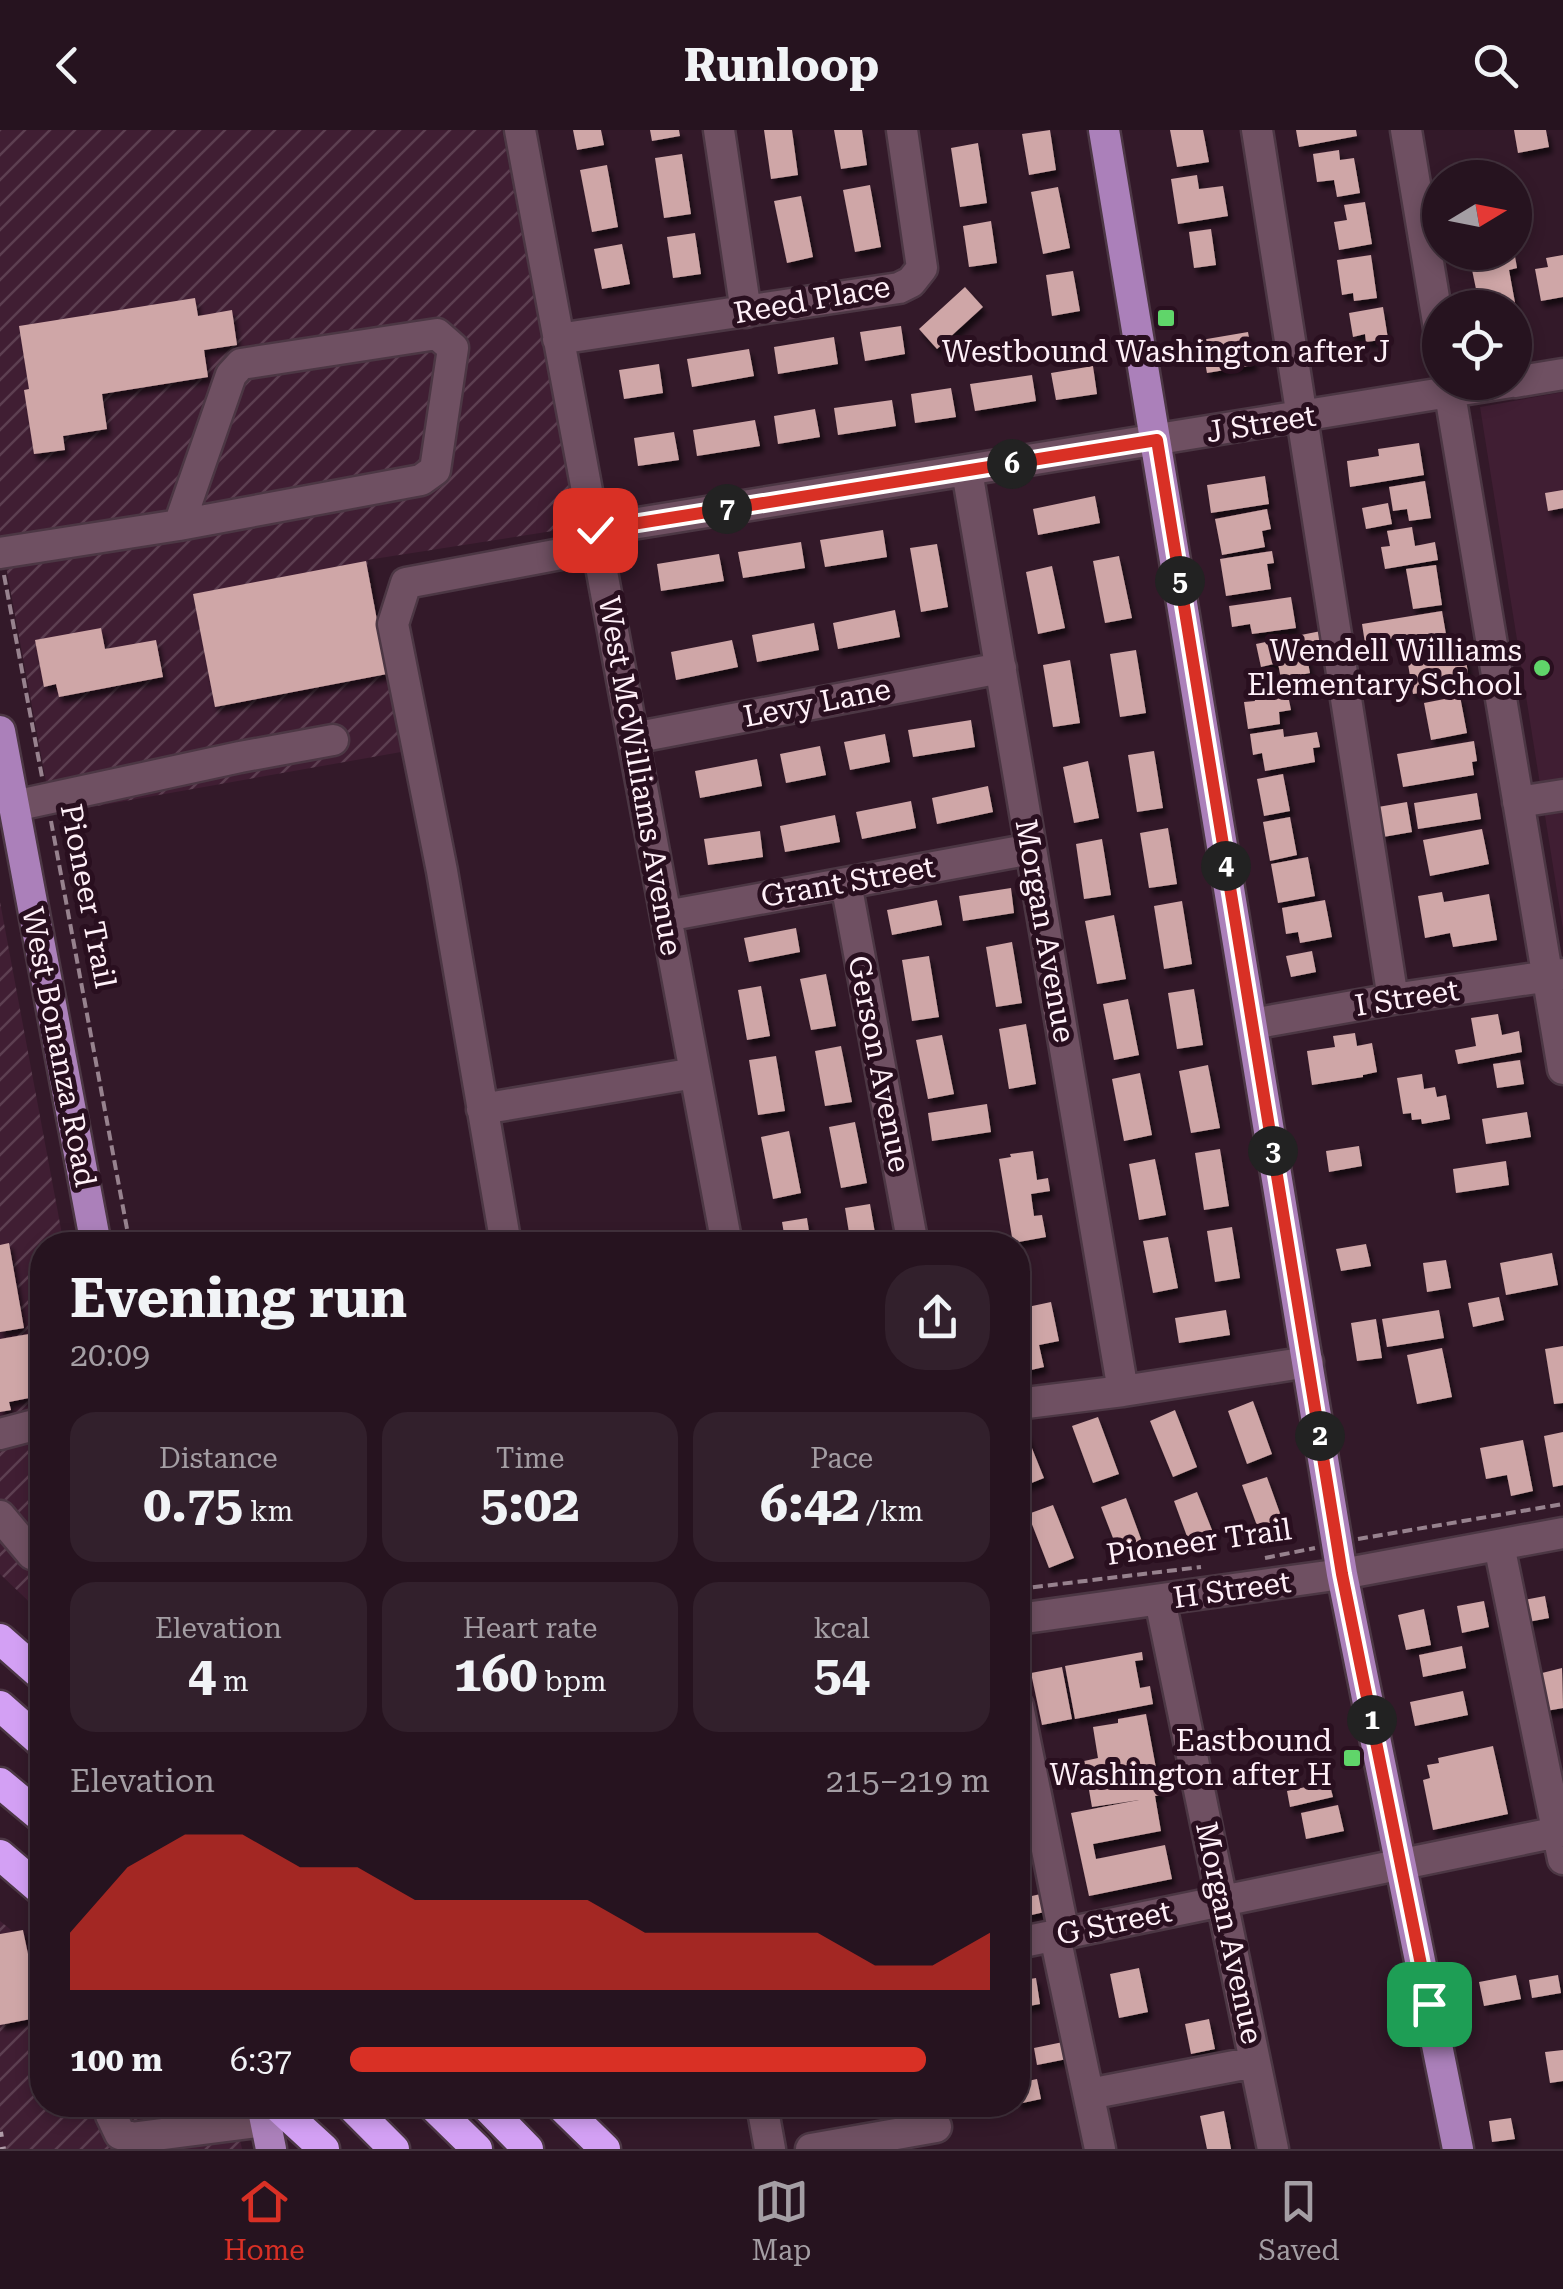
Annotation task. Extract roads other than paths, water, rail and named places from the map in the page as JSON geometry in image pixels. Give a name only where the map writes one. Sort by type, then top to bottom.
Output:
[{"type":"highway","points":[[0,1639],[30,1665]]},
{"type":"highway","points":[[9,1713],[30,1731]]},
{"type":"highway","points":[[0,1783],[30,1808]]},
{"type":"highway","points":[[0,1856],[30,1882]]},
{"type":"highway","points":[[361,2117],[389,2146]]},
{"type":"highway","points":[[444,2117],[476,2149]]},
{"type":"highway","points":[[497,2117],[528,2149]]},
{"type":"highway","points":[[572,2117],[605,2149]]},
{"type":"highway","points":[[269,2120],[324,2149]]},
{"type":"main road","points":[[1104,130],[1342,1574],[1458,2149]]},
{"type":"main road","name":"West Bonanza Road","points":[[0,731],[94,1232]]},
{"type":"street","name":"West McWilliams Avenue","points":[[520,130],[725,1232]]},
{"type":"street","points":[[719,130],[746,312]]},
{"type":"street","name":"Reed Place","points":[[558,339],[899,288],[911,282],[922,268],[902,130]]},
{"type":"street","points":[[1258,130],[1393,999]]},
{"type":"street","points":[[1406,130],[1433,290]]},
{"type":"street","points":[[2,564],[179,525],[421,480],[435,470],[452,348],[437,334],[241,364],[231,374],[179,525]]},
{"type":"street","name":"J Street","points":[[1532,379],[1563,374]]},
{"type":"street","name":"J Street","points":[[482,1109],[442,871],[393,624],[406,583],[597,538],[1422,393]]},
{"type":"street","points":[[1451,400],[1518,802],[1555,976],[1563,1070]]},
{"type":"street","name":"Morgan Avenue","points":[[967,471],[1123,1391]]},
{"type":"street","name":"Levy Lane","points":[[634,738],[1001,668]]},
{"type":"street","points":[[14,806],[333,740]]},
{"type":"street","points":[[1518,802],[1563,795]]},
{"type":"street","name":"Grant Street","points":[[666,916],[1031,849]]},
{"type":"street","name":"Gerson Avenue","points":[[846,883],[911,1232]]},
{"type":"street","name":"I Street","points":[[1252,1024],[1555,976]]},
{"type":"street","points":[[504,1232],[482,1109],[695,1073]]},
{"type":"street","points":[[1030,1403],[1308,1362]]},
{"type":"street","points":[[0,1434],[30,1426]]},
{"type":"street","points":[[0,1516],[30,1552]]},
{"type":"street","name":"H Street","points":[[1030,1617],[1342,1574],[1563,1533]]},
{"type":"street","points":[[1499,1545],[1561,1841]]},
{"type":"street","name":"Morgan Avenue","points":[[1160,1600],[1273,2149]]},
{"type":"street","points":[[1030,1773],[1100,2149]]},
{"type":"street","name":"G Street","points":[[1030,1941],[1401,1864],[1561,1841]]},
{"type":"street","points":[[1089,2094],[1255,2062]]},
{"type":"street","points":[[112,2117],[120,2134],[132,2138],[269,2120]]},
{"type":"street","points":[[764,2117],[770,2149]]},
{"type":"street","points":[[811,2149],[936,2127]]},
{"type":"railway","points":[[0,2132],[3,2149]]},
{"type":"place","name":"Westbound Washington after J","points":[[1166,318]]},
{"type":"place","name":"Wendell Williams Elementary School","points":[[1542,668]]},
{"type":"place","name":"Eastbound Washington after H","points":[[1352,1758]]}]
